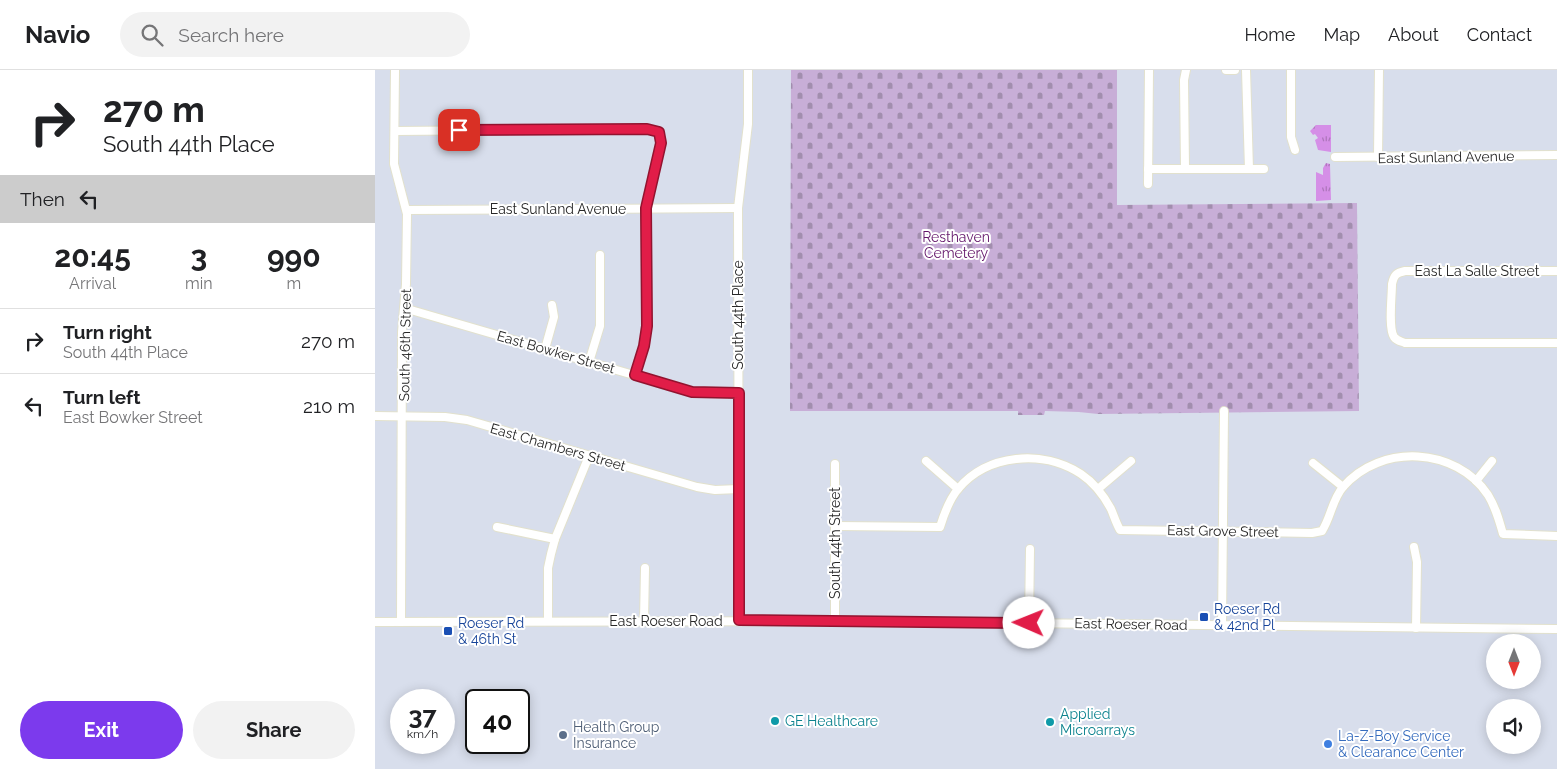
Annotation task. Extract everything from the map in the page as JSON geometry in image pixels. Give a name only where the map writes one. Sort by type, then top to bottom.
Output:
[{"type":"street","name":"South 46th Street","points":[[395,70],[394,164],[407,210],[403,332],[401,622]]},
{"type":"street","name":"South 44th Place","points":[[739,620],[738,208],[747,124],[748,70]]},
{"type":"street","points":[[1148,184],[1149,70]]},
{"type":"street","points":[[1185,168],[1184,80],[1186,70]]},
{"type":"street","points":[[1226,70],[1235,70]]},
{"type":"street","points":[[1246,70],[1249,169]]},
{"type":"street","points":[[1291,70],[1291,137],[1295,150]]},
{"type":"street","points":[[1379,70],[1379,157]]},
{"type":"street","points":[[395,130],[647,129],[659,132],[661,143],[646,208],[647,326],[644,346],[635,375]]},
{"type":"street","name":"East Sunland Avenue","points":[[1335,157],[1557,156]]},
{"type":"street","points":[[1148,169],[1264,169]]},
{"type":"street","name":"East Sunland Avenue","points":[[407,210],[738,208]]},
{"type":"street","points":[[589,362],[600,326],[600,255]]},
{"type":"street","name":"East La Salle Street","points":[[1557,271],[1405,271],[1397,272],[1393,277],[1392,284],[1393,335],[1405,343],[1557,343]]},
{"type":"street","points":[[545,349],[554,317],[552,305]]},
{"type":"street","name":"East Bowker Street","points":[[404,308],[692,392],[739,393]]},
{"type":"street","points":[[1222,626],[1224,411]]},
{"type":"street","name":"East Chambers Street","points":[[375,416],[445,417],[467,420],[697,487],[715,490],[739,489]]},
{"type":"street","points":[[548,621],[548,568],[555,539],[589,456]]},
{"type":"street","name":"East Grove Street","points":[[836,526],[940,527],[947,508],[958,489],[974,475],[995,464],[1023,457],[1054,461],[1081,474],[1098,489],[1110,508],[1120,530],[1312,533],[1322,531],[1331,507],[1343,487],[1363,470],[1391,457],[1424,456],[1456,466],[1476,481],[1488,495],[1497,512],[1503,534],[1557,536]]},
{"type":"street","points":[[926,461],[958,489]]},
{"type":"street","points":[[1098,489],[1131,461]]},
{"type":"street","points":[[1476,481],[1492,461]]},
{"type":"street","points":[[1313,463],[1343,487]]},
{"type":"street","name":"South 44th Street","points":[[835,464],[835,621]]},
{"type":"street","points":[[497,527],[555,539]]},
{"type":"street","points":[[1414,547],[1417,562],[1416,628]]},
{"type":"street","points":[[1029,623],[1030,549]]},
{"type":"street","points":[[644,621],[645,568]]},
{"type":"street","name":"East Roeser Road","points":[[375,622],[739,620],[1557,629]]},
{"type":"green space","name":"Resthaven Cemetery","points":[[791,70],[1117,70],[1117,205],[1357,203],[1359,411],[1098,414],[1045,411],[1044,415],[1018,415],[1018,411],[790,411]]},
{"type":"green space","points":[[1316,125],[1331,125],[1331,152],[1318,150],[1315,140],[1318,138],[1310,131]]},
{"type":"green space","points":[[1326,163],[1330,164],[1331,200],[1316,201],[1316,172],[1323,175],[1323,168]]},
{"type":"place","name":"Roeser Rd & 42nd Pl","points":[[1204,617]]},
{"type":"place","name":"Roeser Rd & 46th St","points":[[448,631]]},
{"type":"place","name":"GE Healthcare","points":[[775,721]]},
{"type":"place","name":"Applied Microarrays","points":[[1050,722]]},
{"type":"place","name":"Health Group Insurance","points":[[563,735]]},
{"type":"place","name":"La-Z-Boy Service & Clearance Center","points":[[1328,744]]},
{"type":"route","points":[[459,130],[647,129],[659,132],[661,143],[646,208],[647,326],[644,346],[635,375],[692,392],[739,393],[739,620],[1029,623]]}]
